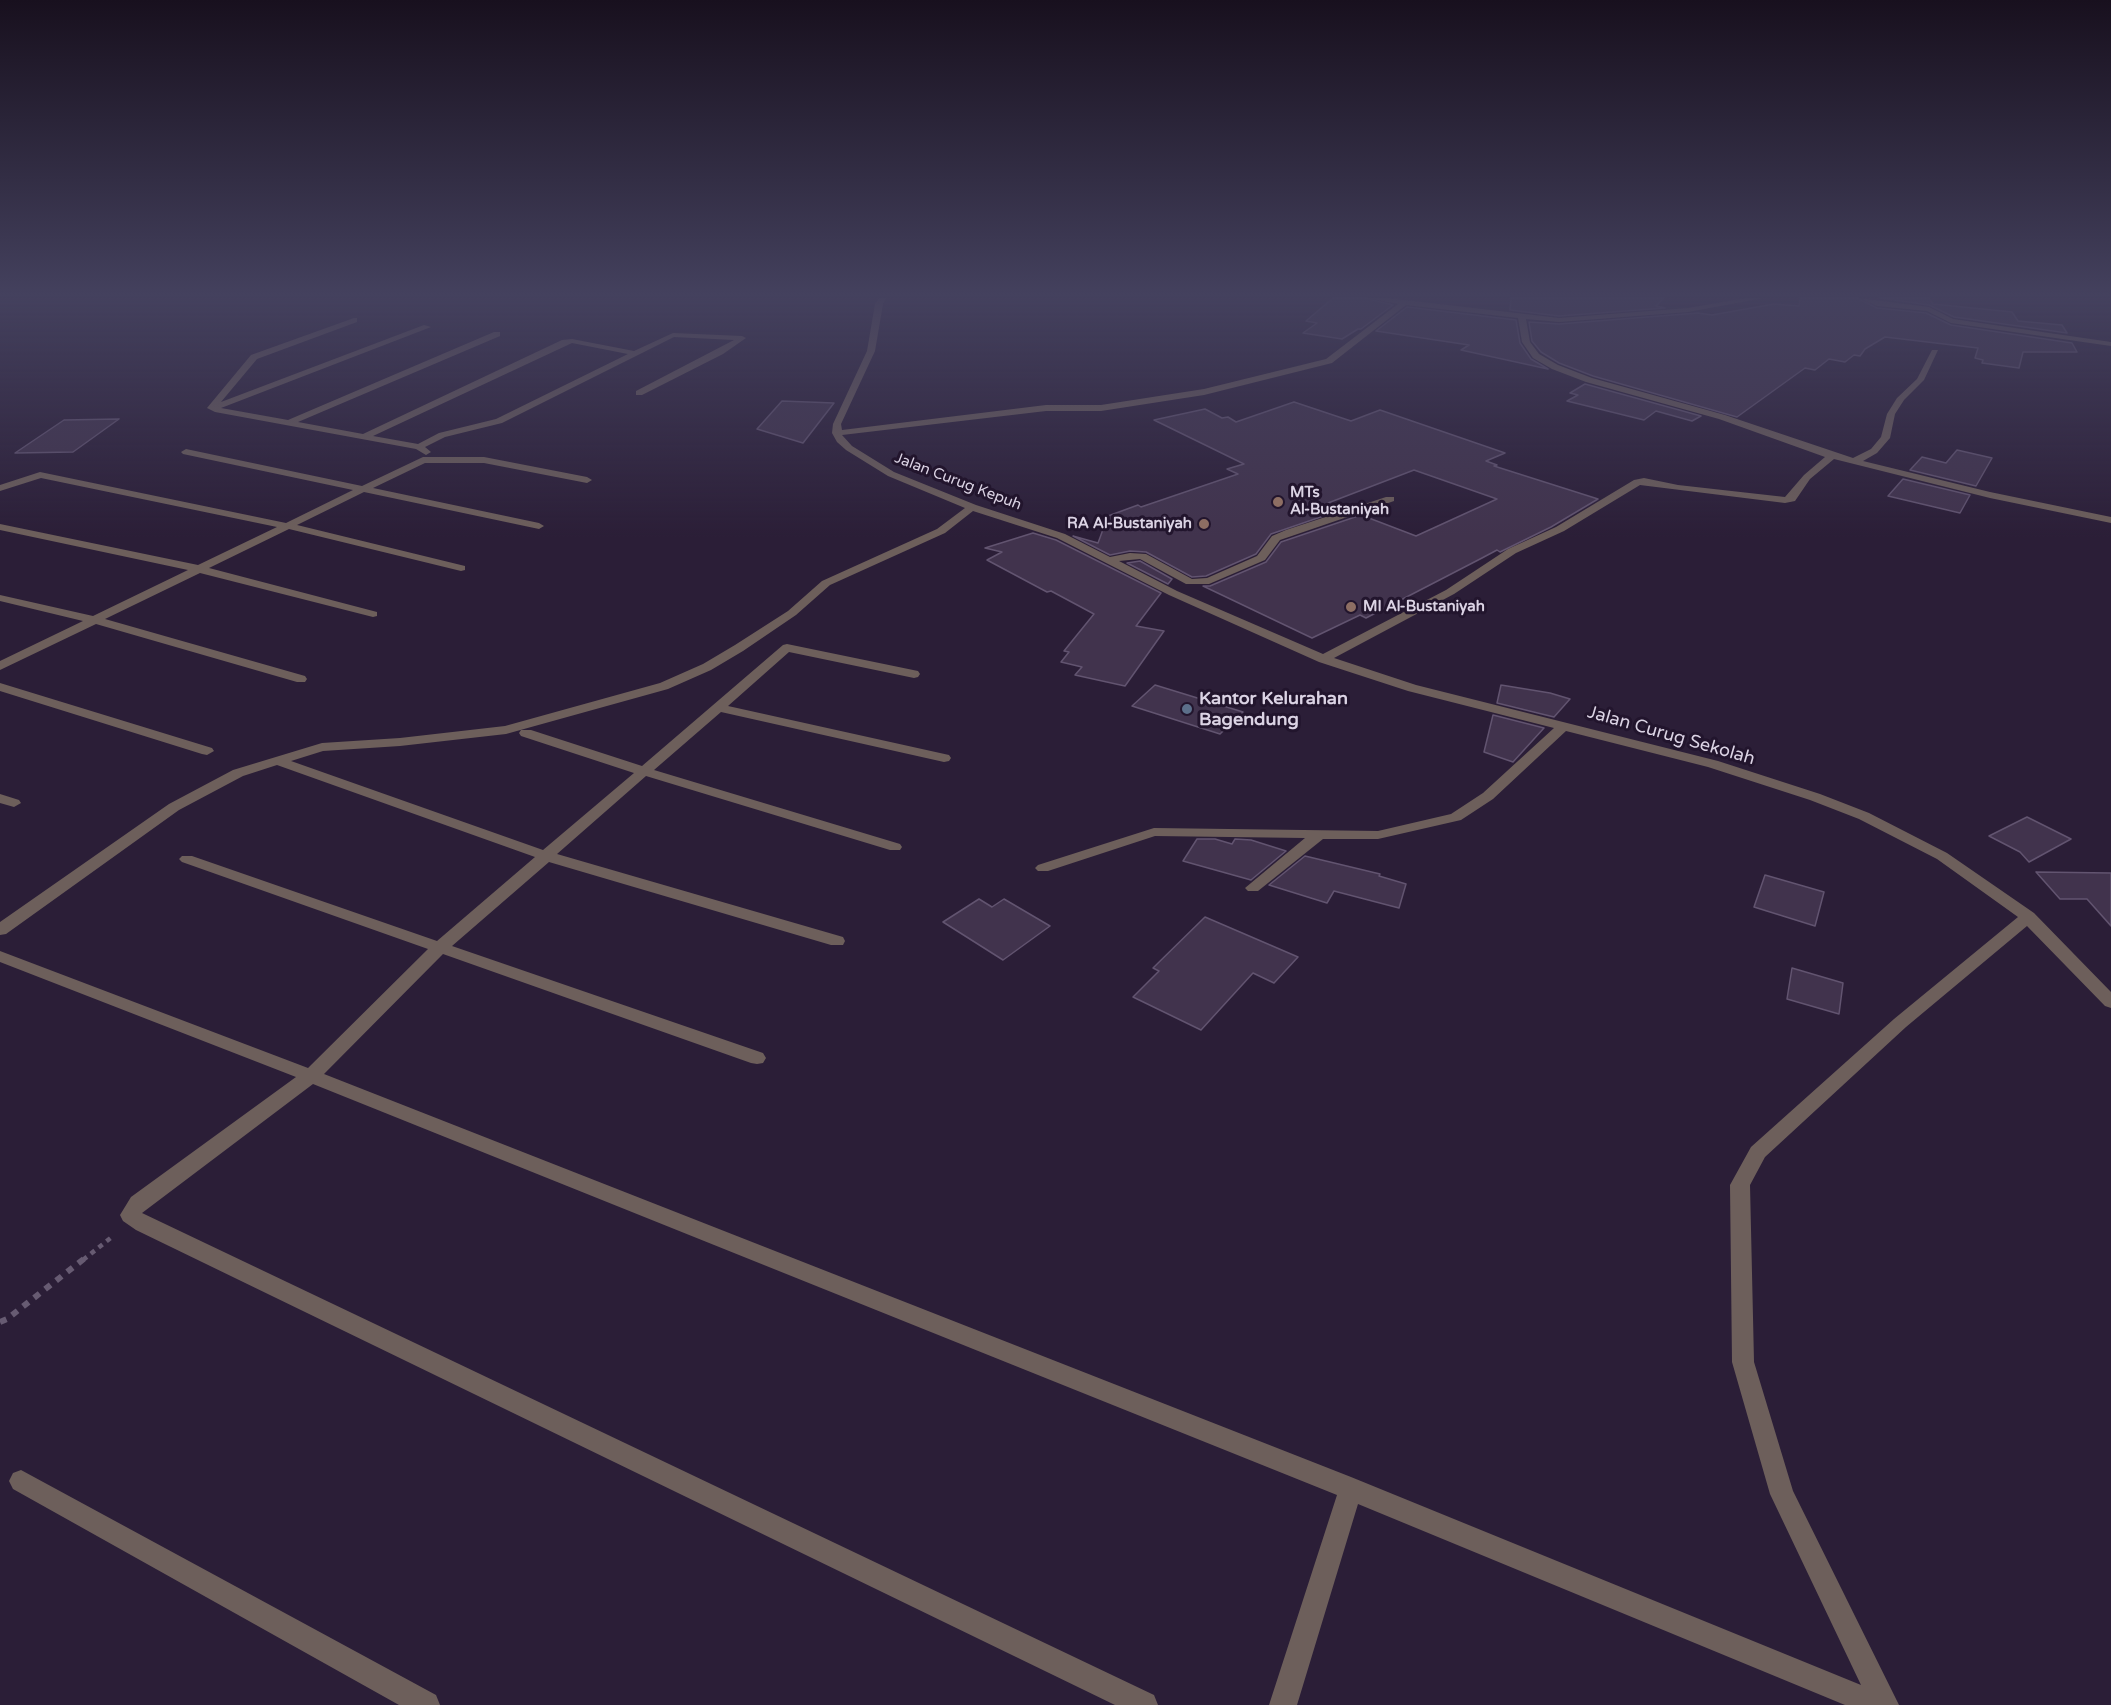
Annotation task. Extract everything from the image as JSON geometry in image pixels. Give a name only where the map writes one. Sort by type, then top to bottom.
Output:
[{"type":"street","points":[[211,408],[237,378]]},
{"type":"street","points":[[211,408],[296,378]]},
{"type":"street","points":[[289,423],[395,378]]},
{"type":"street","points":[[363,436],[489,378]]},
{"type":"street","points":[[419,447],[442,435],[499,420],[584,378]]},
{"type":"street","points":[[639,393],[669,378]]},
{"type":"street","points":[[859,378],[837,424],[837,433],[1046,408],[1101,408],[1179,398],[1263,378]]},
{"type":"street","points":[[1583,378],[1722,417],[1854,462],[1990,495],[2111,520]]},
{"type":"street","points":[[1854,462],[1874,451],[1886,438],[1891,414],[1901,398],[1921,378]]},
{"type":"street","points":[[211,408],[419,447],[427,453],[423,460]]},
{"type":"street","name":"Jalan Curug Kepuh","points":[[837,433],[840,440],[849,448],[891,474],[972,507],[1061,536],[1173,593]]},
{"type":"street","points":[[186,452],[539,526]]},
{"type":"street","points":[[1323,659],[1450,592],[1512,551],[1560,529],[1637,482],[1644,481],[1678,488],[1785,500],[1791,499],[1807,477],[1832,456]]},
{"type":"street","points":[[0,666],[423,460],[484,460],[587,480]]},
{"type":"street","points":[[0,488],[40,475],[288,526],[461,568]]},
{"type":"street","points":[[1109,561],[1142,556],[1190,582],[1209,581],[1261,558],[1276,538],[1390,499]]},
{"type":"street","points":[[0,930],[174,807],[238,773],[322,747],[506,730],[664,686],[708,667],[739,648],[792,613],[826,584],[941,531],[972,507]]},
{"type":"street","points":[[0,527],[199,569],[373,614]]},
{"type":"street","name":"Jalan Curug Sekolah","points":[[1173,593],[1323,659],[1412,688],[1713,764],[1815,797],[1863,816],[1942,856],[2028,917],[2111,1002]]},
{"type":"street","points":[[0,598],[95,620],[301,679]]},
{"type":"street","points":[[914,674],[786,648],[440,947],[311,1076],[138,1203],[130,1215],[1144,1705]]},
{"type":"street","points":[[0,687],[207,751]]},
{"type":"street","points":[[717,707],[944,758]]},
{"type":"street","points":[[1043,868],[1154,832],[1378,835],[1456,817],[1488,796],[1565,725]]},
{"type":"street","points":[[526,733],[895,847]]},
{"type":"street","points":[[274,760],[546,855],[837,941]]},
{"type":"street","points":[[0,798],[14,803]]},
{"type":"street","points":[[1253,888],[1320,834]]},
{"type":"street","points":[[187,859],[757,1058]]},
{"type":"street","points":[[1885,1705],[1782,1494],[1743,1362],[1740,1185],[1758,1152],[1900,1023],[2028,917]]},
{"type":"street","points":[[0,956],[311,1076],[1351,1489],[1878,1705]]},
{"type":"street","points":[[21,1481],[426,1705]]},
{"type":"street","points":[[1282,1705],[1351,1489]]},
{"type":"path","points":[[0,1322],[7,1319],[135,1219]]},
{"type":"building","points":[[1599,378],[1792,378],[1737,417]]},
{"type":"building","points":[[1585,384],[1701,416],[1692,421],[1656,411],[1644,420],[1567,401],[1578,395],[1570,393]]},
{"type":"building","points":[[782,401],[834,403],[803,443],[757,429]]},
{"type":"building","points":[[1294,402],[1351,421],[1380,410],[1505,453],[1486,461],[1497,465],[1494,466],[1598,499],[1551,527],[1500,552],[1497,550],[1366,618],[1360,615],[1312,638],[1203,586],[1210,586],[1266,562],[1281,542],[1361,515],[1416,536],[1497,499],[1414,470],[1328,503],[1344,509],[1271,534],[1256,554],[1206,576],[1192,577],[1146,552],[1130,551],[1110,555],[1073,536],[1098,543],[1108,516],[1238,474],[1227,469],[1244,464],[1154,420],[1205,409],[1236,422]]},
{"type":"building","points":[[119,419],[73,452],[15,453],[64,420]]},
{"type":"building","points":[[1957,450],[1992,458],[1976,486],[1910,470],[1922,457],[1946,463]]},
{"type":"building","points":[[1903,479],[1970,495],[1960,513],[1888,496]]},
{"type":"building","points":[[1033,533],[1056,540],[1161,593],[1136,626],[1164,631],[1125,686],[1075,675],[1082,667],[1061,662],[1069,652],[1064,651],[1094,614],[987,560],[1002,552],[985,548]]},
{"type":"building","points":[[1140,561],[1172,579],[1168,584],[1127,563]]},
{"type":"building","name":"Kantor Kelurahan Bagendung","points":[[1155,685],[1243,712],[1220,734],[1132,706]]},
{"type":"building","points":[[1501,685],[1550,693],[1570,699],[1554,717],[1497,703]]},
{"type":"building","points":[[1493,715],[1544,728],[1513,762],[1484,752]]},
{"type":"building","points":[[2027,817],[2071,839],[2029,862],[2020,852],[1989,836]]},
{"type":"building","points":[[1197,839],[1215,839],[1232,844],[1235,839],[1251,840],[1286,851],[1251,880],[1183,861]]},
{"type":"building","points":[[1305,856],[1380,874],[1379,876],[1406,884],[1399,908],[1334,891],[1327,903],[1269,885]]},
{"type":"building","points":[[2036,872],[2111,873],[2111,926],[2087,899],[2060,899]]},
{"type":"building","points":[[1765,875],[1824,892],[1815,926],[1754,907]]},
{"type":"building","points":[[979,899],[992,907],[1004,899],[1050,926],[1003,960],[943,922]]},
{"type":"building","points":[[1205,917],[1298,957],[1274,983],[1253,973],[1201,1030],[1133,997],[1159,971],[1153,968]]},
{"type":"building","points":[[1792,968],[1843,983],[1839,1014],[1787,999]]},
{"type":"place","name":"MTs Al-Bustaniyah","points":[[1278,502]]},
{"type":"place","name":"RA Al-Bustaniyah","points":[[1204,524]]},
{"type":"place","name":"MI Al-Bustaniyah","points":[[1351,607]]},
{"type":"place","name":"Kantor Kelurahan Bagendung","points":[[1187,709]]}]
